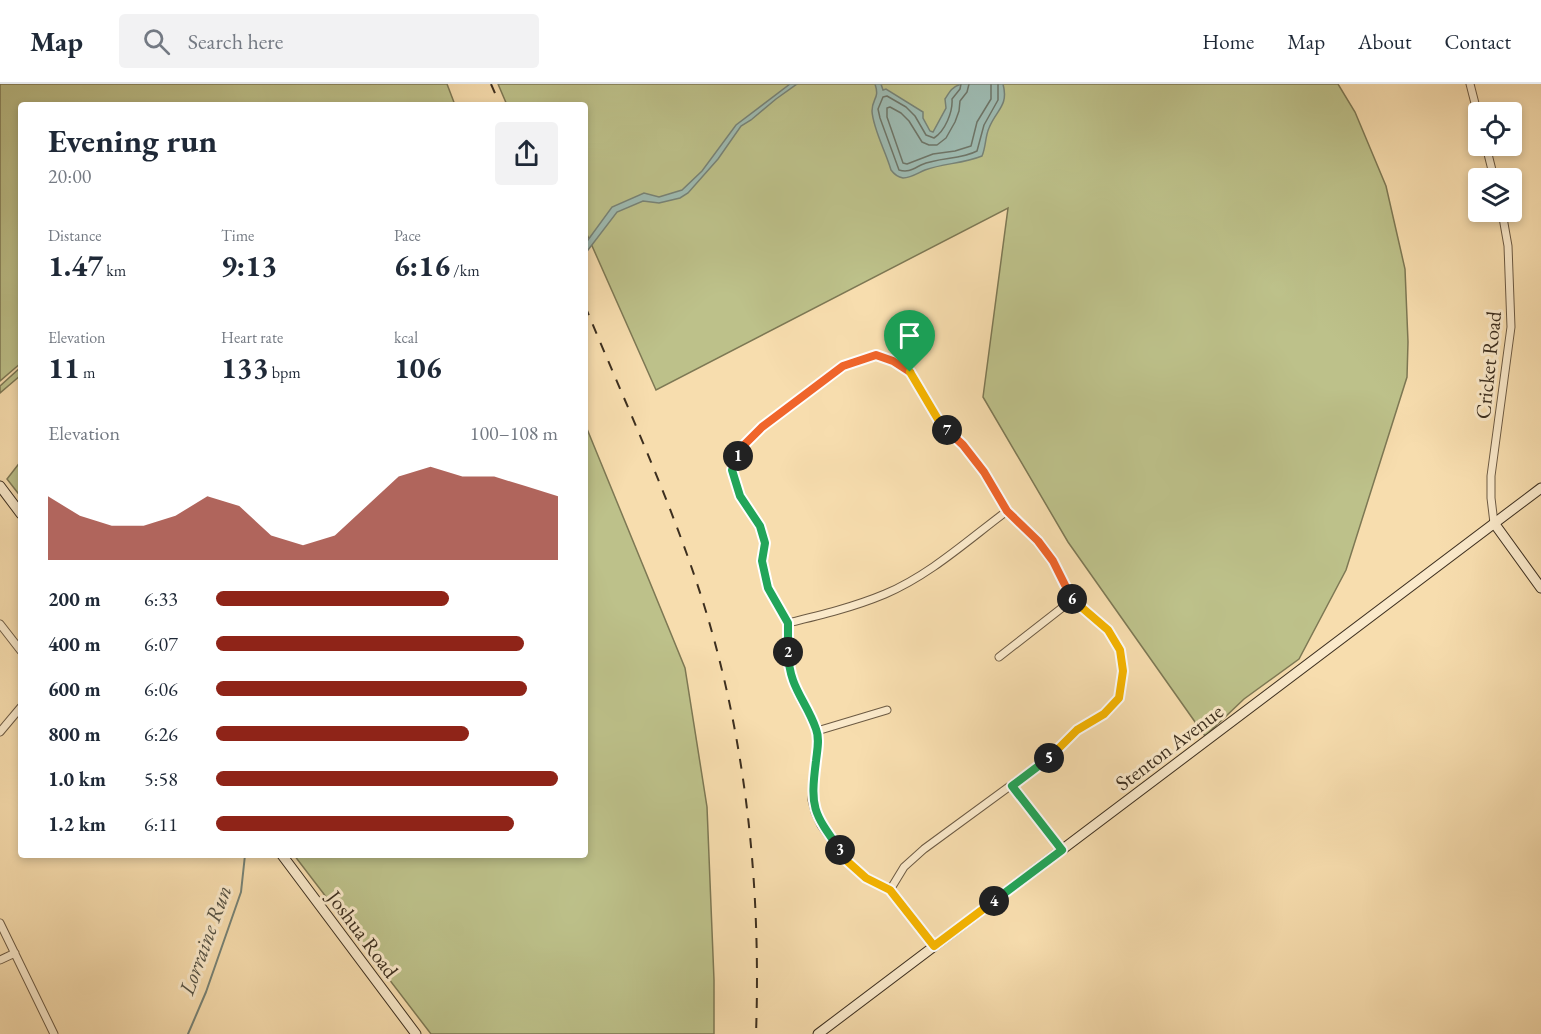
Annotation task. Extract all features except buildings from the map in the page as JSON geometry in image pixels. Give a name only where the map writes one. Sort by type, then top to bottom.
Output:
[{"type":"main road","name":"Stenton Avenue","points":[[818,1034],[1541,488]]},
{"type":"main road","points":[[1,490],[18,510]]},
{"type":"main road","points":[[1494,523],[1541,588]]},
{"type":"main road","name":"Joshua Road","points":[[284,858],[416,1034]]},
{"type":"street","points":[[1470,84],[1475,102]]},
{"type":"street","name":"Cricket Road","points":[[1494,523],[1491,476],[1511,327],[1508,246],[1504,222]]},
{"type":"street","points":[[890,890],[904,867],[924,849],[1055,753],[1077,730],[1104,714],[1119,698],[1123,671],[1120,650],[1108,630],[1072,600],[1053,561],[1038,541],[1007,511],[984,472],[963,445],[939,421],[910,372],[893,361],[876,355],[843,366],[762,427],[743,446],[732,470],[740,496],[760,526],[765,543],[762,561],[768,588],[788,623],[788,656],[796,692],[817,731],[818,745],[812,800],[815,812],[821,825],[847,861],[866,878],[890,890],[934,946]]},
{"type":"street","points":[[788,623],[837,611],[886,594],[922,574],[1007,511]]},
{"type":"street","points":[[999,657],[1072,600]]},
{"type":"street","points":[[0,624],[18,647]]},
{"type":"street","points":[[817,731],[887,710]]},
{"type":"street","points":[[0,732],[18,711]]},
{"type":"street","points":[[1012,786],[1062,850]]},
{"type":"street","points":[[0,922],[54,1034]]},
{"type":"street","points":[[0,960],[15,953]]},
{"type":"green space","points":[[0,84],[447,84],[454,102],[18,102],[18,366],[0,381]]},
{"type":"green space","points":[[498,84],[1338,84],[1355,112],[1386,186],[1405,269],[1407,377],[1346,570],[1299,659],[1244,699],[1205,736],[1068,542],[983,397],[1008,208],[656,390],[588,237],[588,102],[506,102]]},
{"type":"green space","points":[[18,370],[18,378],[0,393],[0,386]]},
{"type":"green space","points":[[588,431],[685,668],[707,807],[714,1034],[431,1034],[296,858],[588,858]]},
{"type":"green space","points":[[18,465],[18,493],[7,479]]},
{"type":"water","points":[[790,84],[797,84],[741,126],[718,159],[688,193],[680,198],[659,203],[643,201],[617,212],[588,250],[588,240],[612,207],[644,193],[659,197],[682,190],[702,171],[736,125]]},
{"type":"water","points":[[875,84],[881,84],[883,90],[886,89],[923,112],[923,118],[930,131],[933,132],[946,108],[945,99],[958,85],[1003,84],[1004,98],[989,128],[982,156],[932,168],[903,178],[891,170],[875,125],[872,111],[877,93]]},
{"type":"waterway","name":"Lorraine Run","points":[[188,1034],[206,992],[241,892],[245,858]]},
{"type":"railway","points":[[491,84],[499,102]]},
{"type":"railway","points":[[588,313],[678,529],[719,657],[741,764],[748,817],[756,925],[756,1034]]},
{"type":"route","points":[[876,355],[893,361],[910,372],[939,421],[963,445],[984,472],[1007,511],[1038,541],[1053,561],[1072,600],[1108,630],[1120,650],[1123,671],[1119,698],[1104,714],[1077,730],[1055,753],[1012,786],[1062,850],[934,946],[890,890],[866,878],[847,861],[821,825],[815,812],[812,800],[818,745],[817,731],[796,692],[788,656],[788,623],[768,588],[762,561],[765,543],[760,526],[740,496],[732,470],[743,446],[762,427],[843,366],[876,355]]}]
